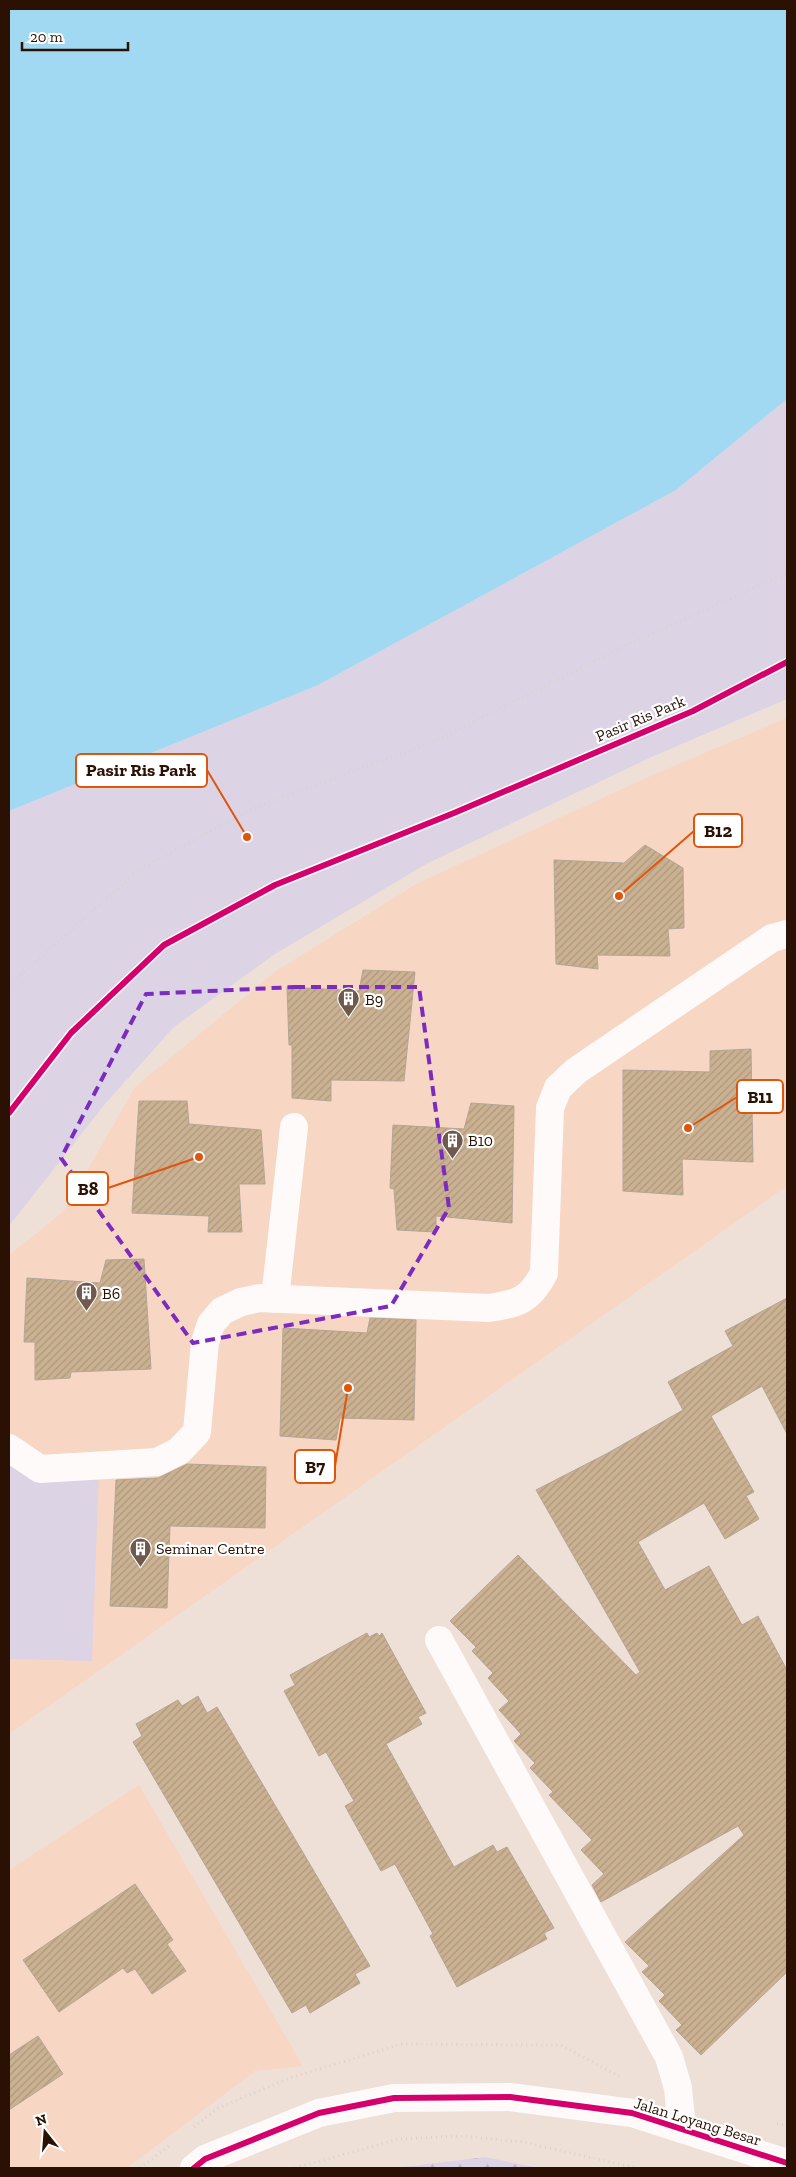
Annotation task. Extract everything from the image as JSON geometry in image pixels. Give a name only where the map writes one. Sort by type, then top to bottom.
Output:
[{"type":"street","points":[[9,1448],[40,1469],[157,1462],[179,1451],[197,1432],[205,1342],[211,1324],[222,1310],[241,1302],[260,1298],[489,1308],[510,1305],[526,1298],[537,1288],[544,1273],[550,1108],[558,1088],[576,1071],[764,943],[772,938],[787,934]]},
{"type":"street","points":[[275,1299],[294,1127]]},
{"type":"street","points":[[439,1640],[669,2057],[678,2088],[682,2129]]},
{"type":"street","name":"Jalan Loyang Besar","points":[[194,2168],[205,2159],[319,2113],[394,2098],[510,2097],[632,2113],[787,2163]]},
{"type":"path","points":[[9,985],[140,869],[245,812],[435,741],[626,645],[787,573]]},
{"type":"path","points":[[295,2168],[400,2139],[458,2136],[524,2142],[637,2168]]},
{"type":"highlighted area","points":[[295,987],[419,987],[449,1208],[391,1306],[193,1343],[61,1158],[146,994]]},
{"type":"shaded area","points":[[787,718],[787,1186],[9,1734],[9,1255],[64,1211],[135,1087],[276,971],[418,883],[657,773]]},
{"type":"shaded area","points":[[139,1785],[303,2066],[255,2071],[127,2168],[12,2168],[9,2163],[9,1870]]},
{"type":"green space","points":[[787,399],[787,699],[656,755],[428,863],[275,954],[174,1027],[105,1104],[9,1226],[9,811],[318,685],[676,490]]},
{"type":"green space","points":[[9,1465],[99,1468],[92,1661],[9,1659]]},
{"type":"green space","points":[[485,2157],[539,2168],[396,2168]]},
{"type":"water","points":[[9,9],[787,9],[787,399],[676,490],[318,685],[9,811]]},
{"type":"building","points":[[645,845],[683,868],[684,928],[668,929],[670,956],[597,955],[598,969],[556,964],[554,860],[624,863]]},
{"type":"building","name":"B9","points":[[363,970],[415,972],[404,1081],[331,1080],[331,1101],[292,1098],[292,1045],[289,1045],[287,987],[359,991]]},
{"type":"building","points":[[751,1049],[753,1162],[682,1159],[683,1195],[623,1191],[623,1070],[710,1072],[710,1051]]},
{"type":"building","points":[[139,1101],[187,1101],[189,1124],[261,1130],[265,1184],[239,1184],[242,1232],[208,1232],[209,1216],[132,1213]]},
{"type":"building","name":"B10","points":[[471,1103],[514,1106],[512,1223],[436,1216],[436,1232],[397,1230],[394,1189],[390,1188],[393,1125],[464,1129]]},
{"type":"building","name":"B6","points":[[144,1259],[151,1369],[71,1372],[70,1378],[35,1380],[35,1342],[24,1342],[27,1278],[100,1283],[106,1260]]},
{"type":"building","points":[[787,1298],[787,1434],[762,1386],[711,1416],[754,1492],[746,1496],[759,1519],[725,1539],[704,1503],[638,1542],[665,1590],[709,1566],[742,1625],[758,1616],[787,1670],[787,1972],[701,2055],[676,2030],[682,2025],[659,2001],[665,1995],[642,1972],[649,1966],[625,1942],[744,1835],[738,1826],[601,1902],[592,1885],[604,1874],[581,1850],[592,1840],[549,1795],[553,1792],[530,1768],[535,1763],[514,1741],[521,1734],[499,1710],[509,1701],[488,1678],[493,1673],[472,1651],[476,1647],[450,1621],[518,1555],[636,1675],[640,1672],[536,1490],[608,1453],[683,1410],[668,1382],[733,1346],[725,1331]]},
{"type":"building","points":[[370,1318],[416,1320],[414,1420],[340,1418],[336,1440],[280,1436],[283,1328],[367,1333]]},
{"type":"building","name":"Seminar Centre","points":[[187,1464],[266,1467],[265,1528],[170,1526],[167,1608],[110,1606],[116,1480],[158,1478]]},
{"type":"building","points":[[367,1633],[369,1637],[377,1633],[379,1636],[382,1633],[426,1713],[418,1717],[422,1724],[386,1744],[454,1867],[493,1845],[497,1852],[507,1847],[554,1928],[544,1933],[547,1939],[457,1987],[430,1936],[433,1934],[395,1864],[381,1871],[345,1806],[354,1801],[326,1752],[319,1756],[284,1691],[295,1685],[290,1675]]},
{"type":"building","points":[[198,1696],[207,1713],[217,1707],[370,1966],[355,1974],[360,1983],[310,2013],[306,2005],[292,2013],[133,1742],[142,1736],[136,1724],[178,1700],[182,1706]]},
{"type":"building","points":[[135,1884],[173,1940],[167,1944],[186,1971],[152,1994],[135,1969],[127,1973],[123,1968],[59,2012],[23,1960]]},
{"type":"building","points":[[38,2036],[63,2074],[9,2110],[9,2055]]},
{"type":"cycle path","name":"Pasir Ris Park","points":[[9,1113],[71,1033],[164,945],[275,885],[454,813],[693,711],[787,662]]},
{"type":"cycle path","points":[[194,2168],[205,2159],[319,2113],[394,2098],[510,2097],[632,2113],[787,2163]]},
{"type":"place","name":"Pasir Ris Park","points":[[247,837]]},
{"type":"place","name":"B12","points":[[619,896]]},
{"type":"place","name":"B9","points":[[349,1018]]},
{"type":"place","name":"B11","points":[[688,1128]]},
{"type":"place","name":"B8","points":[[199,1157]]},
{"type":"place","name":"B10","points":[[452,1159]]},
{"type":"place","name":"B6","points":[[86,1312]]},
{"type":"place","name":"B7","points":[[348,1388]]},
{"type":"place","name":"Seminar Centre","points":[[140,1567]]}]
